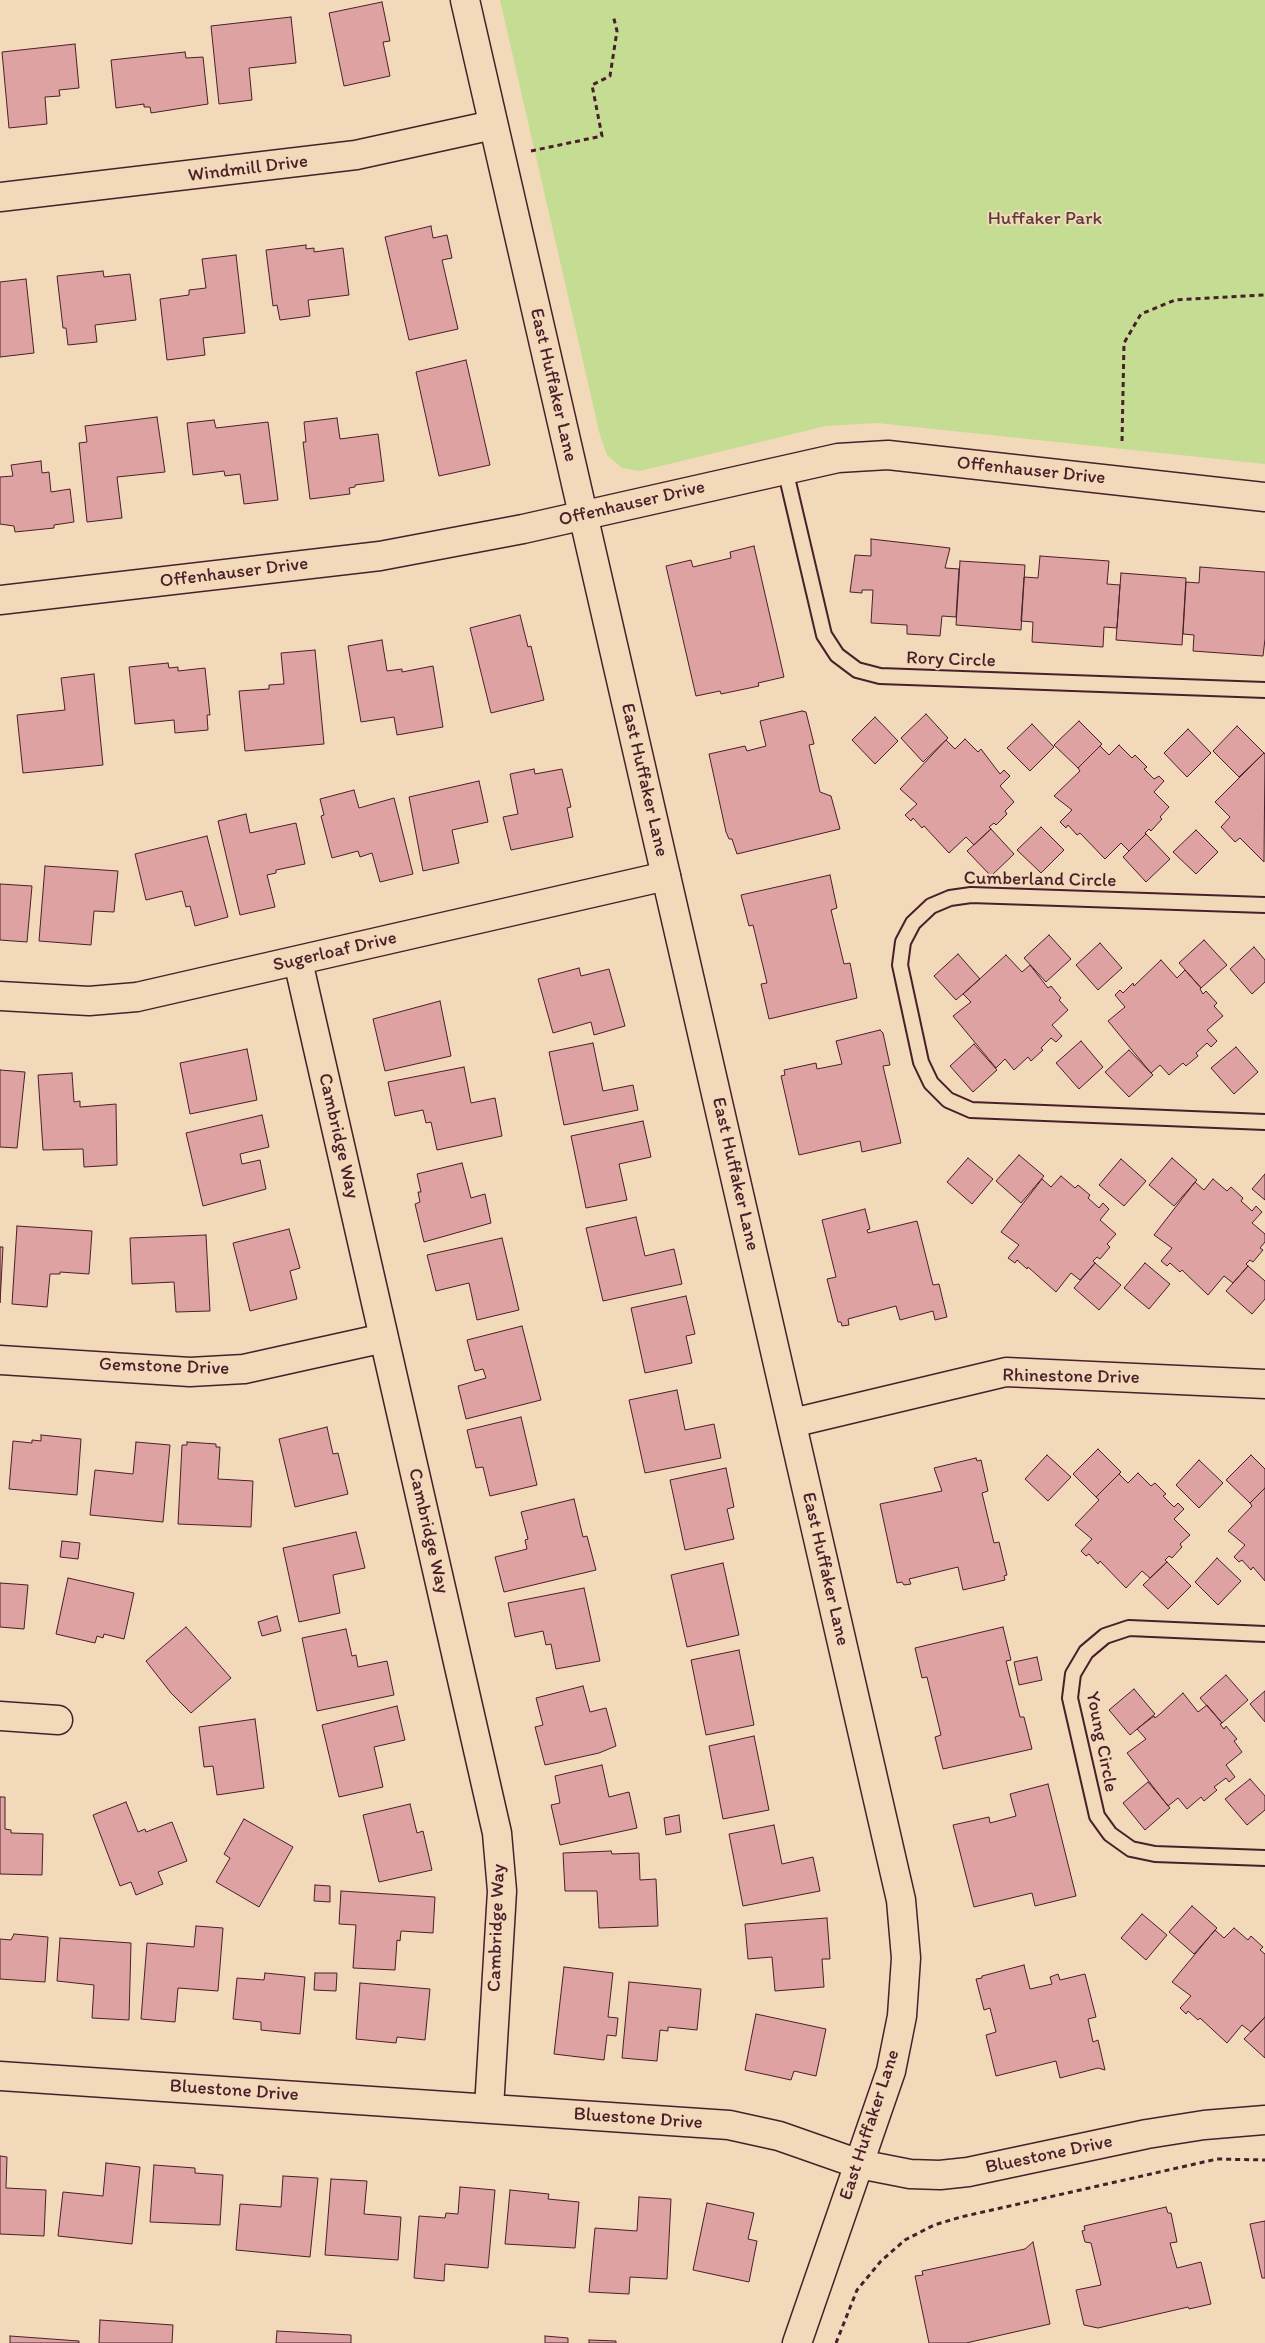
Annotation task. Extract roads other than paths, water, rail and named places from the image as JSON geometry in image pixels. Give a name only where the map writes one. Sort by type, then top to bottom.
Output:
[{"type":"street","name":"East Huffaker Lane","points":[[465,0],[901,1900],[906,1958],[902,2016],[891,2072],[797,2343]]},
{"type":"street","name":"Windmill Drive","points":[[0,197],[356,155],[493,125]]},
{"type":"street","name":"Offenhauser Drive","points":[[0,600],[380,556],[583,515],[785,468],[838,458],[888,454],[1265,497]]},
{"type":"street","name":"Sugerloaf Drive","points":[[0,996],[89,1001],[137,997],[666,876]]},
{"type":"street","name":"Cambridge Way","points":[[298,960],[497,1833],[502,1891],[489,2108]]},
{"type":"street","name":"Gemstone Drive","points":[[0,1360],[190,1372],[235,1370],[384,1338]]},
{"type":"street","name":"Rhinestone Drive","points":[[792,1423],[1006,1372],[1265,1384]]},
{"type":"street","points":[[0,1716],[58,1720]]},
{"type":"street","name":"Bluestone Drive","points":[[0,2076],[729,2125],[779,2136],[860,2164],[910,2174],[940,2175],[968,2172],[1157,2132],[1204,2125],[1265,2120]]},
{"type":"lane","name":"Rory Circle","points":[[785,468],[824,634],[837,655],[857,670],[880,676],[1265,690]]},
{"type":"lane","name":"Cumberland Circle","points":[[1265,905],[971,895],[950,898],[931,906],[913,922],[903,942],[900,965],[921,1062],[931,1083],[948,1100],[971,1110],[1265,1122]]},
{"type":"lane","name":"Young Circle","points":[[1265,1634],[1129,1628],[1105,1636],[1086,1652],[1073,1674],[1070,1698],[1097,1816],[1110,1834],[1132,1848],[1156,1854],[1265,1858]]},
{"type":"park label","name":"Huffaker Park","points":[[1045,219]]}]
